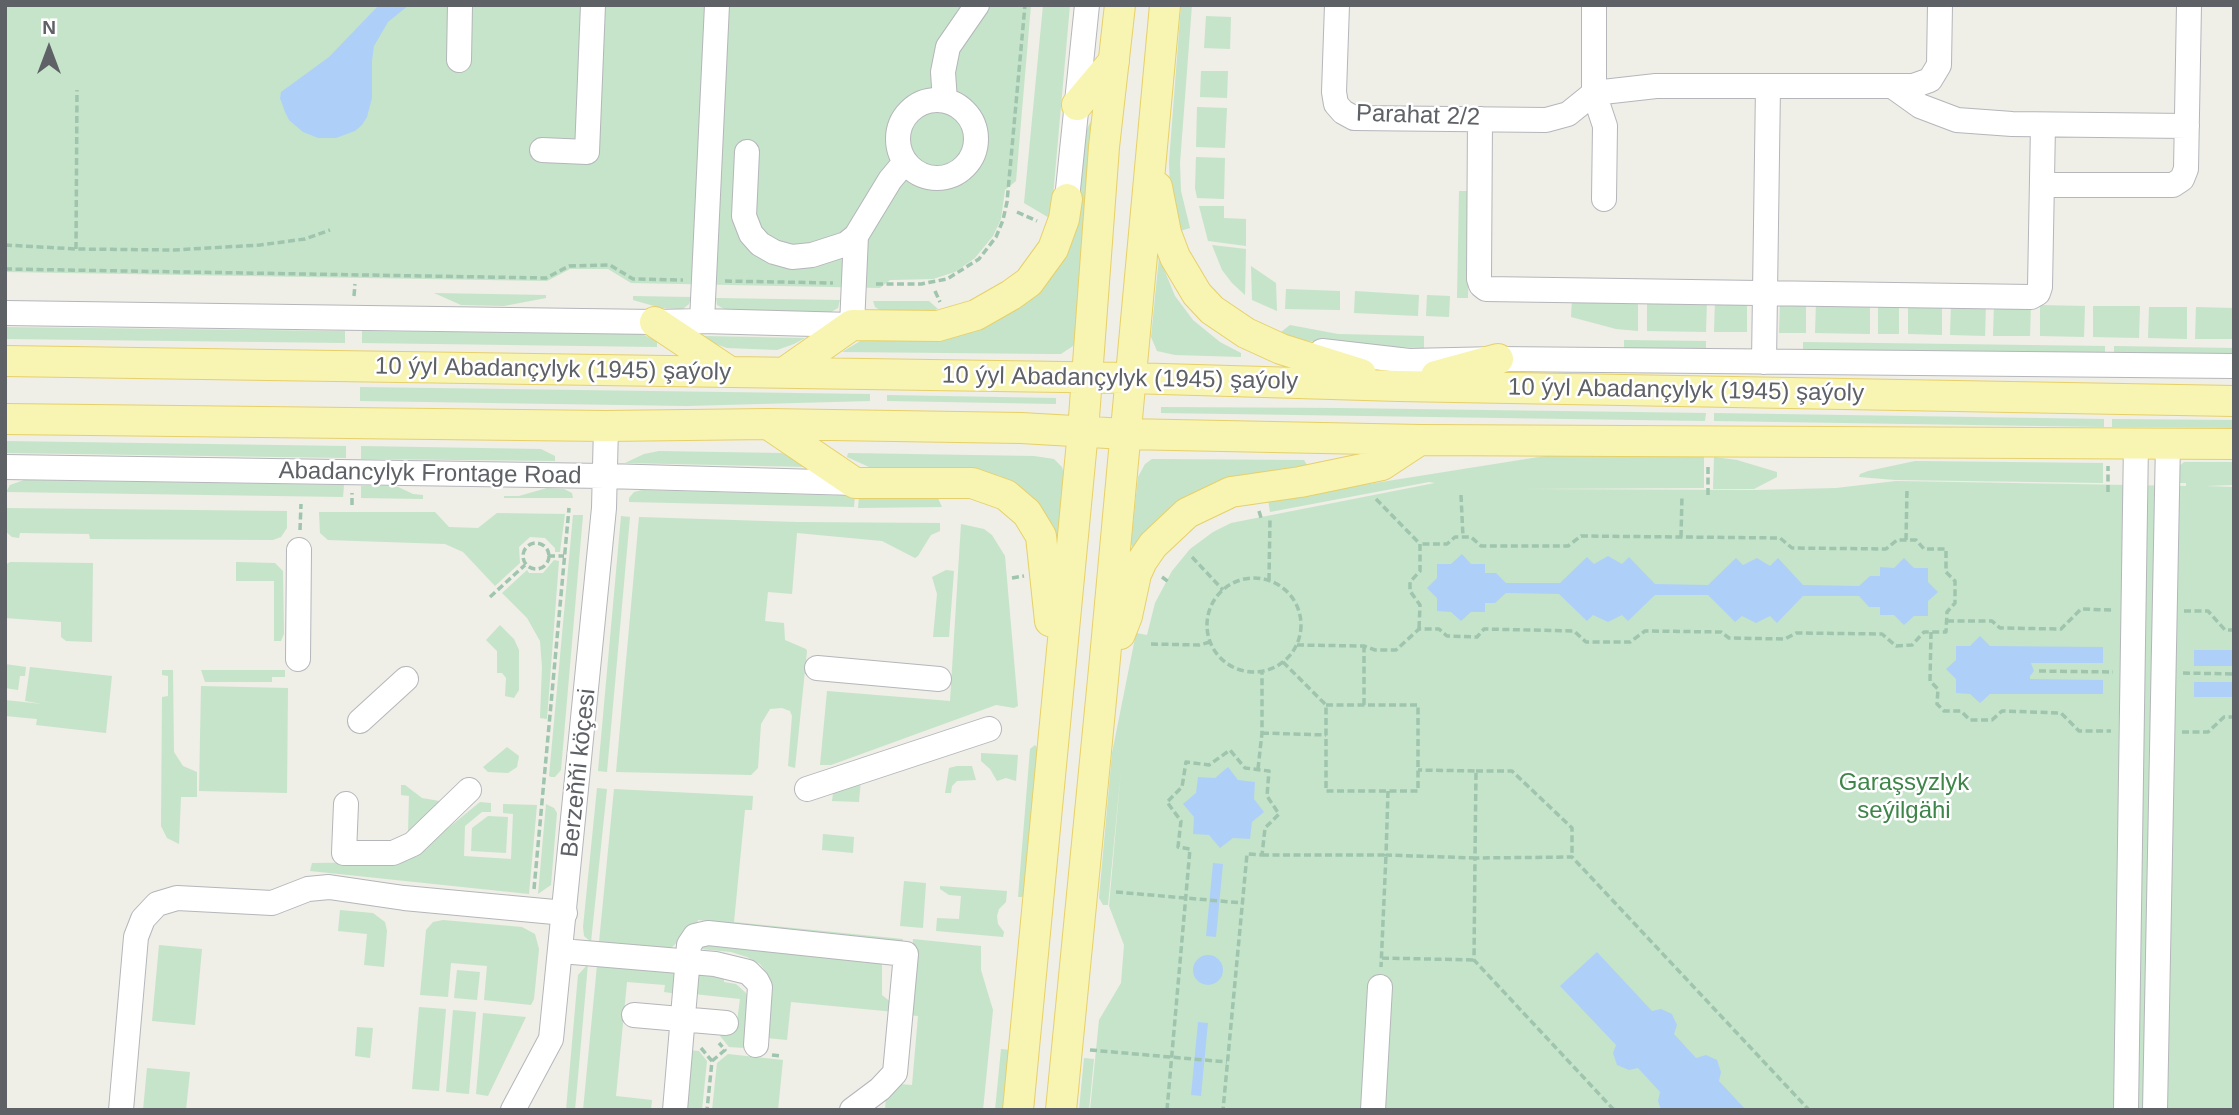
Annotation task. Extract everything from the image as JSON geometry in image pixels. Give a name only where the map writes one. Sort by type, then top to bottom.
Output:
[{"type":"main road","points":[[1018,1110],[1083,431],[1104,147],[1120,5]]},
{"type":"main road","points":[[1061,1110],[1165,5]]},
{"type":"main road","points":[[1077,105],[1114,61]]},
{"type":"main road","points":[[1152,149],[1161,212],[1175,257],[1197,294],[1212,310],[1258,339],[1310,359],[1399,386],[1498,359]]},
{"type":"main road","points":[[785,372],[852,324],[938,326],[966,318],[992,306],[1029,282],[1043,265],[1054,249],[1068,199]]},
{"type":"main road","points":[[655,322],[730,372]]},
{"type":"main road","name":"10 ýyl Abadançylyk (1945) şaýoly","points":[[5,360],[1129,378],[1399,386],[2234,401]]},
{"type":"main road","name":"10 ýyl Abadançylyk (1945) şaýoly","points":[[5,419],[606,426],[768,424],[1021,428],[1125,434],[1420,440],[2234,444]]},
{"type":"main road","points":[[768,424],[855,483],[972,483],[1006,495],[1018,504],[1041,536],[1048,614],[1059,665]]},
{"type":"main road","points":[[1104,669],[1127,617],[1136,575],[1142,561],[1153,545],[1187,513],[1231,492],[1300,482],[1382,465],[1420,440]]},
{"type":"street","points":[[459,60],[460,5]]},
{"type":"street","points":[[542,150],[587,152],[593,5]]},
{"type":"street","points":[[702,321],[717,5]]},
{"type":"street","points":[[945,101],[943,72],[948,47],[977,5]]},
{"type":"street","points":[[1068,199],[1087,5]]},
{"type":"street","name":"Parahat 2/2","points":[[1337,5],[1334,92],[1336,104],[1354,118],[1546,120],[1568,114],[1594,93]]},
{"type":"street","points":[[1594,5],[1594,93],[1605,126],[1604,199]]},
{"type":"street","points":[[1594,93],[1656,86],[1913,86],[1930,80],[1939,65],[1941,5]]},
{"type":"street","points":[[2042,185],[2173,185],[2182,179],[2186,169],[2189,5]]},
{"type":"street","points":[[1892,86],[1920,106],[1957,120],[2043,125],[2187,126]]},
{"type":"street","points":[[1764,362],[1768,87]]},
{"type":"street","points":[[926,101],[945,101],[962,109],[973,124],[975,142],[969,160],[956,172],[937,178],[919,173],[905,162],[900,153],[898,135],[904,118],[918,105],[926,101]]},
{"type":"street","points":[[1480,119],[1479,279],[1486,289],[2031,297],[2038,293],[2040,287],[2043,125]]},
{"type":"street","points":[[747,152],[744,216],[751,234],[760,244],[774,252],[792,257],[812,255],[838,247],[856,236],[890,180],[905,162]]},
{"type":"street","points":[[5,313],[852,324],[856,236]]},
{"type":"street","name":"10 ýyl Abadançylyk (1945) şaýoly","points":[[1258,339],[1338,355],[1398,360],[2234,366]]},
{"type":"street","name":"Berzeňňi köçesi","points":[[513,1110],[551,1039],[603,522],[606,426]]},
{"type":"street","points":[[2126,1110],[2137,442]]},
{"type":"street","points":[[2155,1110],[2168,442]]},
{"type":"street","name":"Abadancylyk Frontage Road","points":[[5,467],[605,476],[855,483]]},
{"type":"street","points":[[298,659],[299,550]]},
{"type":"street","points":[[2133,639],[2164,639]]},
{"type":"street","points":[[817,668],[939,679]]},
{"type":"street","points":[[360,721],[406,679]]},
{"type":"street","points":[[807,789],[989,729]]},
{"type":"street","points":[[2131,785],[2161,785]]},
{"type":"street","points":[[346,804],[344,853],[393,853],[412,844],[469,790]]},
{"type":"street","points":[[121,1110],[136,937],[143,919],[157,904],[177,898],[272,903],[308,889],[329,887],[404,898],[565,913]]},
{"type":"street","points":[[2128,926],[2159,927]]},
{"type":"street","points":[[675,1110],[691,940],[701,933],[708,933],[906,954],[895,1073],[880,1089],[852,1110]]},
{"type":"street","points":[[561,951],[688,962],[737,968],[748,972],[757,981],[760,1000],[756,1045]]},
{"type":"street","points":[[1373,1110],[1380,987]]},
{"type":"street","points":[[634,1015],[683,1019],[720,1030]]},
{"type":"street","points":[[2126,1068],[2156,1069]]},
{"type":"path","points":[[5,269],[546,278],[569,266],[610,265],[633,279],[853,284],[921,284],[947,279],[979,259],[996,237],[1003,220],[1007,202],[1025,5]]},
{"type":"path","points":[[76,249],[77,90]]},
{"type":"path","points":[[1017,212],[1040,222],[1036,229]]},
{"type":"path","points":[[5,245],[174,250],[260,245],[305,239],[330,230]]},
{"type":"path","points":[[354,318],[355,284]]},
{"type":"path","points":[[352,505],[353,472]]},
{"type":"path","points":[[1906,540],[1907,490]]},
{"type":"path","points":[[1461,495],[1463,537]]},
{"type":"path","points":[[1681,537],[1682,495]]},
{"type":"path","points":[[1376,499],[1420,544],[1420,571],[1410,582],[1410,592],[1420,605],[1419,629]]},
{"type":"path","points":[[533,895],[569,508]]},
{"type":"path","points":[[1269,580],[1270,519]]},
{"type":"path","points":[[1297,645],[1364,646],[1375,650],[1396,650],[1419,629],[1439,629],[1447,636],[1477,637],[1484,629],[1574,631],[1586,642],[1630,642],[1645,631],[1721,632],[1730,638],[1785,639],[1796,633],[1882,634],[1896,646],[1912,645],[1924,632],[1946,632],[1947,612],[1955,603],[1955,581],[1946,572],[1946,549],[1924,549],[1916,540],[1897,540],[1886,549],[1792,548],[1780,538],[1581,536],[1568,546],[1481,546],[1471,537],[1455,537],[1447,544],[1420,544]]},
{"type":"path","points":[[541,544],[546,548],[546,564],[536,569],[526,565],[523,554],[530,545],[541,544]]},
{"type":"path","points":[[548,555],[564,556]]},
{"type":"path","points":[[1192,557],[1223,590]]},
{"type":"path","points":[[490,597],[526,565]]},
{"type":"path","points":[[1161,577],[1170,583]]},
{"type":"path","points":[[1246,579],[1269,580],[1288,592],[1299,612],[1300,634],[1297,645],[1283,662],[1262,671],[1251,672],[1229,665],[1220,658],[1210,642],[1207,627],[1211,605],[1223,590],[1235,582],[1246,579]]},
{"type":"path","points":[[1947,621],[1992,621],[2000,628],[2061,629],[2081,609],[2134,610]]},
{"type":"path","points":[[2165,611],[2208,611],[2225,630],[2234,630]]},
{"type":"path","points":[[1931,632],[1930,681],[1938,689],[1937,704],[1944,711],[1961,711],[1970,720],[1992,720],[2002,711],[2062,713],[2079,731],[2132,732]]},
{"type":"path","points":[[1151,644],[1199,645],[1210,642]]},
{"type":"path","points":[[1364,646],[1364,705]]},
{"type":"path","points":[[1283,662],[1326,705],[1418,705],[1418,791],[1326,791],[1326,705]]},
{"type":"path","points":[[1258,769],[1262,733],[1262,671]]},
{"type":"path","points":[[2039,671],[2133,672]]},
{"type":"path","points":[[2164,673],[2234,674]]},
{"type":"path","points":[[2162,732],[2208,732],[2224,717],[2234,717]]},
{"type":"path","points":[[1262,733],[1326,736]]},
{"type":"path","points":[[1167,1110],[1190,849],[1178,847],[1181,821],[1167,802],[1182,787],[1186,762],[1209,765],[1230,750],[1245,768],[1269,771],[1267,796],[1279,814],[1265,828],[1262,855]]},
{"type":"path","points":[[1418,769],[1512,771],[1572,828],[1572,857],[1809,1110]]},
{"type":"path","points":[[1476,771],[1475,960],[1614,1110]]},
{"type":"path","points":[[1380,987],[1388,791]]},
{"type":"path","points":[[1223,1110],[1247,853],[1475,858],[1572,857]]},
{"type":"path","points":[[1116,892],[1243,903]]},
{"type":"path","points":[[1382,958],[1475,960]]},
{"type":"path","points":[[712,1061],[725,1050],[720,1030]]},
{"type":"path","points":[[708,1042],[701,1048],[712,1061],[708,1110]]},
{"type":"path","points":[[1176,1058],[1227,1062]]},
{"type":"green space","points":[[5,5],[1031,5],[1016,181],[1005,190],[1001,219],[993,236],[975,258],[955,272],[933,279],[890,280],[880,288],[631,283],[608,269],[570,269],[547,281],[5,272]]},
{"type":"green space","points":[[1043,5],[1070,5],[1051,219],[1024,203]]},
{"type":"green space","points":[[1181,5],[1192,5],[1180,163],[1181,191],[1190,228],[1180,231],[1170,192],[1169,162]]},
{"type":"green space","points":[[1206,16],[1231,17],[1230,49],[1204,48]]},
{"type":"green space","points":[[1201,71],[1228,71],[1227,98],[1200,97]]},
{"type":"green space","points":[[1100,103],[1073,346],[1061,354],[842,352],[862,340],[939,339],[983,327],[1018,308],[1046,284],[1064,259],[1087,129]]},
{"type":"green space","points":[[1197,107],[1227,108],[1225,148],[1196,147]]},
{"type":"green space","points":[[1196,157],[1225,158],[1224,199],[1197,198]]},
{"type":"green space","points":[[1459,191],[1470,191],[1468,298],[1457,298]]},
{"type":"green space","points":[[1199,206],[1224,206],[1224,218],[1246,219],[1246,246],[1208,241]]},
{"type":"green space","points":[[1212,245],[1246,249],[1245,295],[1222,270]]},
{"type":"green space","points":[[1159,257],[1175,296],[1193,320],[1220,342],[1241,353],[1241,357],[1175,355],[1157,351],[1151,337]]},
{"type":"green space","points":[[1251,266],[1276,283],[1277,311],[1252,300]]},
{"type":"green space","points":[[1286,289],[1340,291],[1340,310],[1285,309]]},
{"type":"green space","points":[[1355,291],[1419,295],[1418,316],[1354,313]]},
{"type":"green space","points":[[434,293],[546,295],[546,298],[504,306],[461,305]]},
{"type":"green space","points":[[1427,295],[1450,296],[1449,317],[1426,316]]},
{"type":"green space","points":[[633,296],[691,297],[689,304],[683,309],[661,308],[633,300]]},
{"type":"green space","points":[[716,298],[840,300],[838,308],[831,312],[726,310],[717,305]]},
{"type":"green space","points":[[1572,298],[1638,299],[1638,331],[1616,329],[1571,317]]},
{"type":"green space","points":[[1647,299],[1707,300],[1706,332],[1647,331]]},
{"type":"green space","points":[[1715,300],[1747,301],[1747,332],[1714,332]]},
{"type":"green space","points":[[873,301],[929,301],[938,309],[930,312],[883,312],[875,307]]},
{"type":"green space","points":[[1780,301],[1806,302],[1806,333],[1779,333]]},
{"type":"green space","points":[[1816,302],[1870,302],[1870,334],[1815,333]]},
{"type":"green space","points":[[1878,303],[1899,303],[1899,334],[1878,334]]},
{"type":"green space","points":[[1908,303],[1942,304],[1942,335],[1908,334]]},
{"type":"green space","points":[[1951,304],[1986,304],[1985,336],[1950,335]]},
{"type":"green space","points":[[1994,304],[2031,305],[2030,336],[1993,336]]},
{"type":"green space","points":[[2040,305],[2085,306],[2084,337],[2040,336]]},
{"type":"green space","points":[[2093,306],[2140,306],[2139,338],[2093,337]]},
{"type":"green space","points":[[2149,307],[2187,307],[2187,339],[2148,338]]},
{"type":"green space","points":[[2196,307],[2234,308],[2234,339],[2195,339]]},
{"type":"green space","points":[[1290,325],[1338,334],[1424,336],[1424,348],[1337,346],[1277,335]]},
{"type":"green space","points":[[5,327],[345,331],[345,343],[6,339]]},
{"type":"green space","points":[[362,331],[642,334],[657,341],[657,347],[362,343]]},
{"type":"green space","points":[[704,336],[805,338],[777,350],[727,348],[710,342]]},
{"type":"green space","points":[[1624,340],[1706,341],[1706,352],[1624,351]]},
{"type":"green space","points":[[1803,342],[2105,346],[2105,357],[1803,353]]},
{"type":"green space","points":[[2114,346],[2234,348],[2234,359],[2114,357]]},
{"type":"green space","points":[[360,387],[870,394],[870,401],[687,406],[360,401]]},
{"type":"green space","points":[[887,395],[1056,398],[1056,404],[887,401]]},
{"type":"green space","points":[[1161,407],[1706,413],[1705,421],[1161,413]]},
{"type":"green space","points":[[1714,413],[2104,419],[2104,427],[1714,421]]},
{"type":"green space","points":[[2112,419],[2234,420],[2234,428],[2112,427]]},
{"type":"green space","points":[[5,441],[346,446],[346,458],[5,453]]},
{"type":"green space","points":[[361,446],[541,449],[555,456],[555,461],[361,459]]},
{"type":"green space","points":[[659,451],[781,453],[792,456],[807,467],[625,463],[644,454]]},
{"type":"green space","points":[[848,453],[1034,456],[1054,459],[1062,467],[1064,474],[1059,542],[1035,502],[1024,491],[1000,476],[964,468],[869,467],[847,457]]},
{"type":"green space","name":"Garaşsyzlyk seýilgähi","points":[[1545,456],[1704,456],[1704,488],[1522,489],[1754,490],[1836,488],[1896,481],[2186,486],[2186,483],[2179,483],[2178,467],[2184,462],[2234,462],[2234,485],[2206,486],[2234,487],[2234,1110],[1090,1110],[1099,1020],[1121,983],[1124,945],[1109,906],[1121,770],[1108,905],[1103,905],[1099,898],[1112,753],[1136,633],[1147,635],[1155,603],[1172,571],[1190,549],[1231,523],[1435,483],[1270,512],[1268,500]]},
{"type":"green space","points":[[1714,457],[1737,460],[1777,472],[1777,477],[1754,489],[1713,489]]},
{"type":"green space","points":[[1152,459],[1304,460],[1307,465],[1235,478],[1133,549],[1131,543],[1138,477],[1145,464]]},
{"type":"green space","points":[[1915,461],[2103,463],[2103,483],[1895,480],[1859,477],[1868,471]]},
{"type":"green space","points":[[24,480],[344,485],[343,497],[6,492],[10,485]]},
{"type":"green space","points":[[361,486],[396,486],[413,494],[423,495],[423,499],[361,498]]},
{"type":"green space","points":[[547,488],[564,489],[572,493],[573,498],[504,498],[504,496],[519,496]]},
{"type":"green space","points":[[642,490],[855,496],[854,507],[629,502],[634,492]]},
{"type":"green space","points":[[859,496],[937,496],[942,507],[858,508]]},
{"type":"green space","points":[[5,508],[287,511],[287,528],[281,537],[273,540],[90,539],[89,534],[20,533],[19,538],[12,537],[5,531]]},
{"type":"green space","points":[[319,512],[435,512],[449,527],[478,528],[497,513],[565,514],[560,552],[555,552],[555,548],[545,538],[530,537],[519,547],[520,563],[495,586],[463,552],[445,544],[328,540],[320,533]]},
{"type":"green space","points":[[573,515],[583,515],[561,770],[555,777],[551,777],[549,776]]},
{"type":"green space","points":[[621,516],[630,517],[607,772],[598,771]]},
{"type":"green space","points":[[639,517],[940,523],[940,531],[931,535],[915,558],[882,541],[797,533],[792,594],[768,592],[765,621],[784,623],[785,640],[807,651],[795,768],[788,766],[792,716],[790,711],[782,708],[770,709],[761,724],[758,768],[751,775],[616,772]]},
{"type":"green space","points":[[961,524],[984,529],[992,535],[1005,556],[1018,706],[1014,708],[996,705],[831,765],[820,765],[827,691],[950,701]]},
{"type":"green space","points":[[554,560],[559,561],[547,719],[540,718],[540,641],[527,618],[502,593],[527,570],[529,573],[543,573]]},
{"type":"green space","points":[[10,562],[93,563],[92,642],[66,641],[61,637],[61,622],[5,618],[5,565]]},
{"type":"green space","points":[[236,562],[275,563],[283,571],[284,634],[281,641],[274,641],[274,581],[236,581]]},
{"type":"green space","points":[[946,570],[954,571],[949,637],[933,637],[937,594],[932,577]]},
{"type":"green space","points":[[500,625],[514,639],[519,650],[519,690],[514,698],[505,696],[506,678],[502,673],[497,673],[497,651],[486,640]]},
{"type":"green space","points":[[5,664],[26,667],[25,676],[20,676],[18,690],[5,688]]},
{"type":"green space","points":[[30,667],[112,676],[106,733],[36,725],[37,719],[5,716],[5,700],[42,704],[25,701]]},
{"type":"green space","points":[[162,670],[173,670],[174,752],[183,766],[197,772],[197,797],[181,797],[179,844],[167,838],[161,826],[162,697],[168,696],[168,676],[162,675]]},
{"type":"green space","points":[[201,670],[285,670],[285,677],[272,677],[272,682],[205,682]]},
{"type":"green space","points":[[201,686],[288,688],[287,793],[199,791]]},
{"type":"green space","points":[[1035,745],[1038,749],[1026,892],[1022,897],[1018,897],[1030,749]]},
{"type":"green space","points":[[507,747],[519,756],[517,767],[508,773],[488,772],[483,767]]},
{"type":"green space","points":[[981,753],[1018,755],[1016,781],[1006,778],[997,781],[981,761]]},
{"type":"green space","points":[[972,766],[976,780],[957,781],[952,786],[951,793],[945,793],[949,768]]},
{"type":"green space","points":[[861,780],[859,802],[832,801],[833,793]]},
{"type":"green space","points":[[401,785],[405,785],[422,798],[445,802],[408,832],[409,796],[401,795]]},
{"type":"green space","points":[[597,788],[607,789],[591,942],[584,936],[583,927]]},
{"type":"green space","points":[[614,789],[753,796],[752,810],[745,810],[734,922],[903,939],[902,944],[707,925],[707,921],[698,920],[670,949],[599,942]]},
{"type":"green space","points":[[480,802],[491,803],[491,812],[482,812],[465,826],[464,856],[511,859],[513,814],[503,813],[503,804],[537,805],[529,894],[310,871],[312,863],[394,862],[415,855]]},
{"type":"green space","points":[[546,804],[557,813],[551,885],[538,894]]},
{"type":"green space","points":[[488,816],[508,817],[506,853],[471,851],[472,828]]},
{"type":"green space","points":[[823,834],[854,837],[853,853],[822,850]]},
{"type":"green space","points":[[904,881],[926,883],[923,928],[900,926]]},
{"type":"green space","points":[[940,886],[1007,891],[1006,902],[999,909],[997,916],[998,924],[1004,932],[1003,937],[936,931],[937,918],[959,919],[961,896],[949,895],[940,889]]},
{"type":"green space","points":[[340,910],[373,913],[385,922],[387,931],[384,967],[364,965],[367,934],[338,931]]},
{"type":"green space","points":[[443,920],[522,927],[535,934],[539,949],[534,999],[531,1005],[484,1000],[487,966],[451,963],[448,997],[420,995],[426,930],[433,922]]},
{"type":"green space","points":[[701,938],[882,963],[882,995],[892,1003],[895,1012],[791,1002],[787,1040],[767,1038],[770,980],[767,973],[760,964],[747,957],[731,952],[700,949]]},
{"type":"green space","points":[[913,939],[981,946],[981,970],[993,1010],[983,1110],[885,1110],[887,1083],[912,1085],[918,1016],[908,1015]]},
{"type":"green space","points":[[159,945],[202,949],[195,1025],[152,1021]]},
{"type":"green space","points":[[588,964],[575,1110],[566,1110],[578,975]]},
{"type":"green space","points":[[597,965],[680,972],[678,994],[664,992],[665,985],[627,982],[616,1096],[652,1100],[651,1110],[583,1110]]},
{"type":"green space","points":[[457,970],[480,972],[477,1000],[454,998]]},
{"type":"green space","points":[[696,974],[724,976],[724,982],[736,984],[746,993],[748,999],[745,1048],[729,1047],[720,1036],[721,1028],[736,1029],[740,999],[694,994]]},
{"type":"green space","points":[[419,1007],[446,1009],[439,1091],[412,1089]]},
{"type":"green space","points":[[453,1010],[476,1012],[469,1094],[446,1092]]},
{"type":"green space","points":[[483,1013],[526,1017],[488,1096],[476,1094]]},
{"type":"green space","points":[[357,1027],[373,1028],[370,1058],[355,1056]]},
{"type":"green space","points":[[1001,1049],[1011,1050],[1005,1110],[995,1110]]},
{"type":"green space","points":[[689,1050],[699,1051],[707,1061],[702,1110],[683,1110]]},
{"type":"green space","points":[[728,1054],[783,1060],[778,1110],[712,1110],[717,1063]]},
{"type":"green space","points":[[1084,1058],[1094,1059],[1089,1110],[1079,1110]]},
{"type":"green space","points":[[147,1068],[190,1072],[186,1110],[143,1110]]},
{"type":"water","points":[[379,5],[409,5],[388,22],[374,46],[372,98],[367,117],[355,131],[336,138],[318,138],[303,132],[289,120],[280,98],[281,92],[329,57]]},
{"type":"water","points":[[1462,554],[1471,564],[1485,564],[1485,573],[1496,573],[1506,583],[1560,583],[1587,557],[1594,564],[1608,556],[1622,564],[1629,557],[1655,584],[1708,585],[1736,558],[1743,565],[1757,558],[1770,566],[1778,558],[1803,585],[1859,586],[1870,576],[1880,576],[1880,567],[1894,568],[1904,558],[1914,568],[1928,568],[1928,582],[1938,592],[1928,601],[1928,616],[1914,616],[1904,625],[1894,615],[1880,615],[1880,607],[1869,607],[1859,596],[1803,596],[1777,623],[1770,616],[1756,623],[1742,616],[1735,622],[1708,595],[1655,595],[1628,621],[1622,615],[1608,622],[1593,615],[1587,621],[1559,594],[1506,593],[1495,603],[1485,603],[1485,612],[1471,612],[1461,621],[1451,612],[1437,611],[1437,598],[1427,588],[1437,578],[1437,564],[1451,564]]},
{"type":"water","points":[[1980,636],[1990,646],[2103,647],[2103,663],[2031,663],[2034,671],[2030,679],[2103,680],[2103,694],[1990,694],[1980,703],[1970,694],[1956,693],[1956,679],[1946,669],[1956,660],[1956,646],[1970,646]]},
{"type":"water","points":[[2194,650],[2234,650],[2234,666],[2194,666]]},
{"type":"water","points":[[2194,682],[2234,682],[2234,697],[2194,697]]},
{"type":"water","points":[[1228,767],[1238,780],[1255,782],[1254,799],[1264,812],[1252,822],[1250,839],[1233,838],[1220,848],[1209,835],[1193,834],[1194,817],[1183,804],[1196,793],[1198,777],[1215,778]]},
{"type":"water","points":[[1213,863],[1223,864],[1216,937],[1206,936]]},
{"type":"water","points":[[1597,952],[1652,1011],[1661,1009],[1672,1014],[1677,1025],[1674,1034],[1696,1058],[1706,1055],[1717,1060],[1721,1072],[1719,1081],[1746,1110],[1661,1110],[1658,1101],[1660,1092],[1638,1068],[1629,1070],[1617,1065],[1613,1053],[1616,1045],[1560,986]]},
{"type":"water","points":[[1208,955],[1219,959],[1223,970],[1219,981],[1208,985],[1197,981],[1193,970],[1197,959]]},
{"type":"water","points":[[1198,1022],[1208,1023],[1201,1096],[1191,1095]]}]
